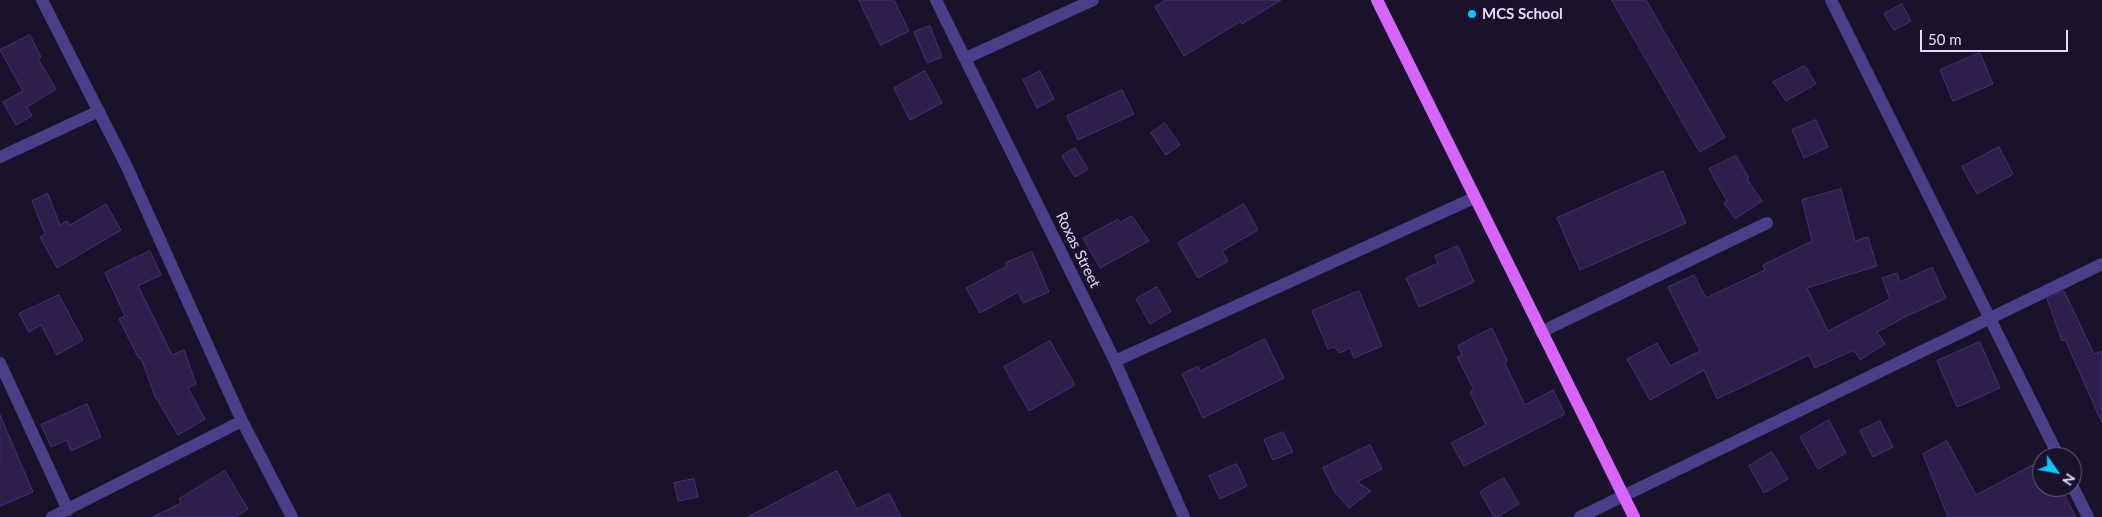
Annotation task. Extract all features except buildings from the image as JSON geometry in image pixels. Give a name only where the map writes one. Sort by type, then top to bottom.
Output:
[{"type":"main road","points":[[1377,0],[1634,517]]},
{"type":"street","points":[[42,0],[126,165],[242,421],[292,517]]},
{"type":"street","name":"Roxas Street","points":[[936,0],[1115,361],[1184,517]]},
{"type":"street","points":[[966,58],[1093,0]]},
{"type":"street","points":[[1832,0],[2053,447]]},
{"type":"street","points":[[0,157],[99,112]]},
{"type":"street","points":[[1115,361],[1474,198]]},
{"type":"street","points":[[1541,332],[1767,224]]},
{"type":"street","points":[[1580,517],[2102,264]]},
{"type":"street","points":[[0,363],[68,510]]},
{"type":"street","points":[[52,517],[242,421]]},
{"type":"street","points":[[2078,497],[2088,517]]},
{"type":"place","name":"MCS School","points":[[1472,14]]}]
